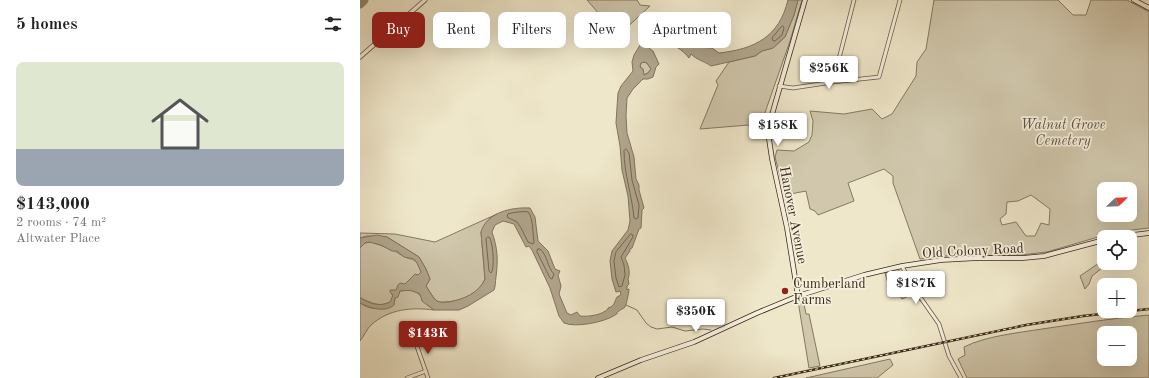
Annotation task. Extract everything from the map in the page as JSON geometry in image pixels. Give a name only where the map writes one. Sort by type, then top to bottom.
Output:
[{"type":"main road","name":"Hanover Avenue","points":[[798,296],[787,228],[769,139],[771,118],[805,0]]},
{"type":"main road","points":[[1134,0],[1149,8]]},
{"type":"main road","points":[[1137,235],[1149,234]]},
{"type":"main road","name":"Old Colony Road","points":[[598,378],[641,360],[699,340],[757,312],[798,296],[864,275],[902,266],[954,259],[1023,258],[1044,256],[1097,242]]},
{"type":"street","points":[[360,57],[425,0]]},
{"type":"street","points":[[834,82],[854,0]]},
{"type":"street","points":[[780,86],[793,88],[879,77],[900,0]]},
{"type":"street","points":[[902,266],[911,284],[936,319],[949,356],[961,378]]},
{"type":"street","points":[[414,338],[428,378]]},
{"type":"street","points":[[407,378],[426,371]]},
{"type":"green space","points":[[587,0],[637,0],[640,5],[650,6],[644,12],[638,12],[638,17],[630,25],[630,12],[597,12]]},
{"type":"green space","points":[[798,0],[802,0],[790,41],[761,124],[700,129],[718,85],[716,81],[729,62],[755,56],[762,51],[773,48],[785,37]]},
{"type":"green space","name":"Walnut Grove Cemetery","points":[[934,0],[1058,0],[1073,15],[1086,15],[1091,0],[1127,0],[1149,12],[1149,228],[1132,230],[1097,230],[1097,237],[1047,252],[1021,255],[979,256],[964,254],[920,259],[893,183],[893,176],[884,169],[848,183],[854,201],[818,215],[815,211],[810,209],[806,191],[785,195],[775,157],[777,150],[794,151],[809,142],[812,135],[813,121],[810,111],[844,114],[872,109],[882,119],[892,114],[916,76],[917,62],[926,49]],"holes":[[[1031,195],[1050,209],[1049,225],[1041,223],[1035,236],[1026,236],[1016,222],[1002,225],[1000,219],[1006,214],[1007,202],[1018,201]]]},
{"type":"green space","points":[[641,63],[647,63],[651,69],[648,73],[643,75],[643,69],[640,67]]},
{"type":"green space","points":[[497,214],[490,218],[481,232],[485,279],[479,289],[474,293],[458,300],[439,302],[436,300],[426,286],[430,279],[419,257],[387,237],[367,236],[360,238],[360,233],[395,234],[435,242]]},
{"type":"green space","points":[[371,242],[414,260],[422,272],[391,294],[393,295],[391,302],[387,304],[375,304],[360,298],[360,248],[365,243]]},
{"type":"green space","points":[[1097,264],[1097,270],[1100,270],[1092,276],[1085,289],[1080,276]]},
{"type":"green space","points":[[902,272],[921,301],[911,295],[902,299],[896,290],[889,287],[885,273]]},
{"type":"green space","points":[[409,290],[420,295],[434,310],[409,309],[385,315],[368,328],[360,341],[360,303],[369,308],[380,308],[394,303],[395,298],[400,291]]},
{"type":"green space","points":[[803,299],[806,314],[809,314],[820,366],[809,368],[798,301]]},
{"type":"green space","points":[[1149,315],[1149,378],[967,378],[958,359],[965,355],[964,347],[982,340],[1120,318],[1137,318],[1137,316]]},
{"type":"green space","points":[[890,359],[893,365],[877,378],[806,378]]},
{"type":"water","points":[[788,0],[798,0],[785,37],[773,48],[762,51],[755,56],[711,66],[691,54],[689,58],[684,52],[678,48],[712,48],[719,53],[732,51],[744,48],[764,39],[772,32],[784,13]]},
{"type":"water","points":[[638,48],[649,48],[653,51],[659,64],[656,67],[653,77],[643,79],[633,89],[627,98],[627,133],[634,157],[636,179],[639,185],[644,208],[642,210],[641,228],[639,229],[632,248],[625,258],[629,271],[629,284],[627,286],[627,290],[629,289],[629,291],[625,307],[610,318],[590,324],[576,325],[564,323],[559,316],[550,288],[532,250],[529,246],[526,247],[514,224],[503,221],[495,225],[492,232],[497,260],[494,290],[468,306],[459,310],[434,310],[422,301],[420,294],[408,290],[400,291],[398,297],[395,298],[394,305],[386,309],[368,307],[360,303],[360,298],[375,304],[386,304],[390,302],[393,295],[390,290],[396,290],[400,283],[405,284],[415,274],[418,275],[421,272],[414,259],[404,257],[397,251],[392,251],[381,245],[369,242],[365,243],[360,248],[360,238],[377,235],[387,237],[419,257],[430,279],[426,286],[431,294],[438,302],[449,302],[475,292],[485,279],[481,232],[484,225],[494,215],[501,212],[530,208],[535,217],[538,241],[548,251],[555,269],[560,271],[558,275],[561,286],[559,294],[567,313],[571,315],[577,312],[580,316],[595,315],[605,311],[613,305],[617,297],[621,295],[620,291],[616,292],[612,279],[610,261],[612,251],[628,230],[630,221],[628,196],[622,170],[616,123],[618,93],[621,86],[633,71],[632,62]],"holes":[[[641,63],[647,63],[651,69],[644,75],[643,69],[640,67]]]},
{"type":"waterway","points":[[626,305],[637,310],[646,323],[657,329],[672,327],[685,331],[703,329],[711,330]]},
{"type":"taxiway","points":[[360,4],[364,0]]},
{"type":"railway","points":[[774,378],[1026,325],[1083,316],[1149,309]]},
{"type":"place","name":"Cumberland Farms","points":[[785,291]]}]
